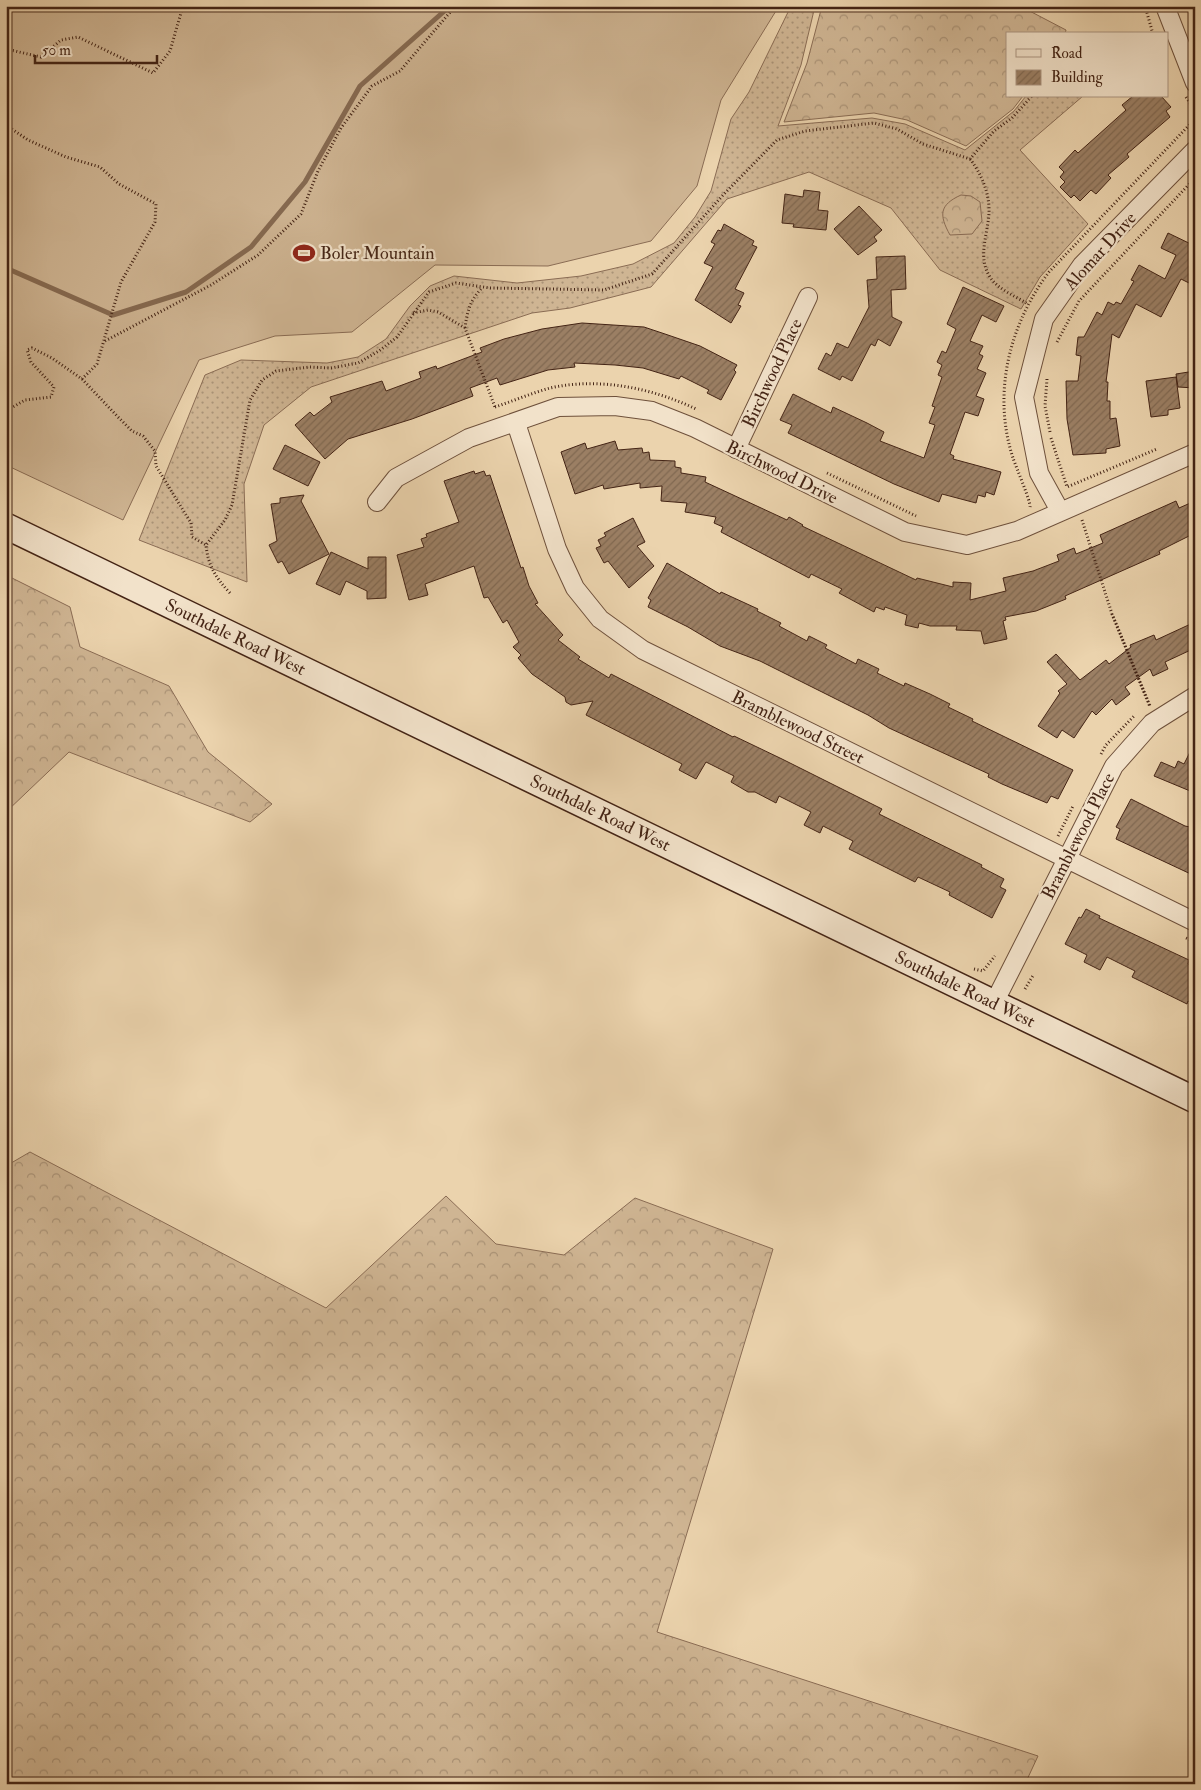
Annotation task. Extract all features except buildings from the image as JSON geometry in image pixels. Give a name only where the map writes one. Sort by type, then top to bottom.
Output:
[{"type":"main road","name":"Southdale Road West","points":[[6,526],[1195,1100]]},
{"type":"street","points":[[1165,6],[1195,83]]},
{"type":"street","name":"Alomar Drive","points":[[1060,511],[1039,473],[1024,397],[1044,319],[1082,265],[1195,150]]},
{"type":"street","name":"Birchwood Place","points":[[736,450],[808,297]]},
{"type":"street","name":"Birchwood Drive","points":[[377,502],[396,478],[469,438],[558,407],[615,406],[652,410],[695,428],[736,450],[905,532],[967,545],[1017,531],[1195,452]]},
{"type":"street","name":"Bramblewood Street","points":[[509,425],[574,588],[600,619],[643,650],[1195,922]]},
{"type":"street","name":"Bramblewood Place","points":[[994,1003],[1065,859],[1114,766],[1152,724],[1195,696]]},
{"type":"path","points":[[6,49],[40,57],[62,40],[78,37],[153,73],[170,51],[183,6]]},
{"type":"path","points":[[104,342],[211,285],[258,255],[301,214],[318,171],[341,128],[372,86],[400,71],[452,10],[458,6]]},
{"type":"path","points":[[1145,6],[1152,32]]},
{"type":"path","points":[[970,159],[988,137],[1012,118],[1030,98]]},
{"type":"path","points":[[1022,510],[1031,506],[1011,452],[1005,421],[1004,390],[1012,340],[1028,304],[1049,272],[1195,119]]},
{"type":"path","points":[[230,593],[214,576],[207,560],[206,545],[225,520],[232,505],[250,400],[262,380],[276,371],[310,367],[331,368],[358,363],[379,351],[397,337],[412,313],[429,292],[456,283],[482,287],[604,290],[652,274],[724,194],[777,140],[805,131],[874,123],[897,129],[923,144],[970,159],[982,177],[989,211],[983,242],[990,278],[1000,287],[1028,304]]},
{"type":"path","points":[[6,125],[28,140],[66,157],[100,167],[119,184],[156,204],[155,222],[121,282],[97,364],[82,379]]},
{"type":"path","points":[[1056,345],[1079,301],[1195,178]]},
{"type":"path","points":[[482,287],[474,296],[467,311],[465,328],[509,425]]},
{"type":"path","points":[[412,313],[428,310],[438,312],[465,328]]},
{"type":"path","points":[[6,411],[25,400],[50,397],[54,387],[31,362],[27,350],[32,348],[52,358],[82,379],[123,422],[143,436],[155,451],[156,466],[191,524],[192,536],[206,545]]},
{"type":"path","points":[[1048,370],[1045,406],[1051,440],[1067,487],[1158,449]]},
{"type":"path","points":[[825,472],[921,519]]},
{"type":"path","points":[[1081,517],[1112,614],[1152,713],[1134,668],[1112,614]]},
{"type":"path","points":[[970,968],[983,971],[995,956]]},
{"type":"path","points":[[1025,989],[1034,974]]},
{"type":"green space","name":"Boler Mountain","points":[[6,6],[779,6],[721,100],[697,186],[651,241],[548,266],[435,265],[352,332],[275,336],[199,360],[123,520],[6,465]]},
{"type":"green space","points":[[791,6],[815,6],[801,65],[778,126],[872,118],[905,124],[965,150],[1014,111],[1024,98],[1081,98],[1020,150],[1088,224],[1040,277],[1021,309],[940,270],[891,208],[809,172],[727,199],[651,287],[570,308],[532,313],[311,387],[264,425],[244,484],[247,582],[139,540],[205,375],[241,360],[327,363],[358,357],[386,339],[410,306],[430,286],[454,276],[517,283],[581,276],[633,264],[674,243],[695,217],[711,191],[731,119],[749,92]]},
{"type":"green space","points":[[822,6],[1020,6],[1066,30],[1066,32],[1006,32],[1006,98],[1021,98],[1013,109],[966,146],[907,120],[874,113],[784,122],[807,63]]},
{"type":"green space","points":[[961,195],[971,196],[980,202],[982,221],[972,234],[950,235],[944,222],[943,211],[948,203]]},
{"type":"green space","points":[[6,575],[70,607],[80,647],[169,686],[208,752],[272,804],[250,822],[69,752],[6,812]]},
{"type":"green space","points":[[30,1152],[326,1308],[446,1196],[496,1244],[564,1255],[635,1198],[773,1249],[657,1632],[1038,1756],[1025,1784],[6,1784],[6,1166]]},
{"type":"waterway","points":[[6,268],[113,315],[186,292],[251,247],[305,182],[360,86],[450,6]]},
{"type":"place","name":"Boler Mountain","points":[[304,253]]}]
